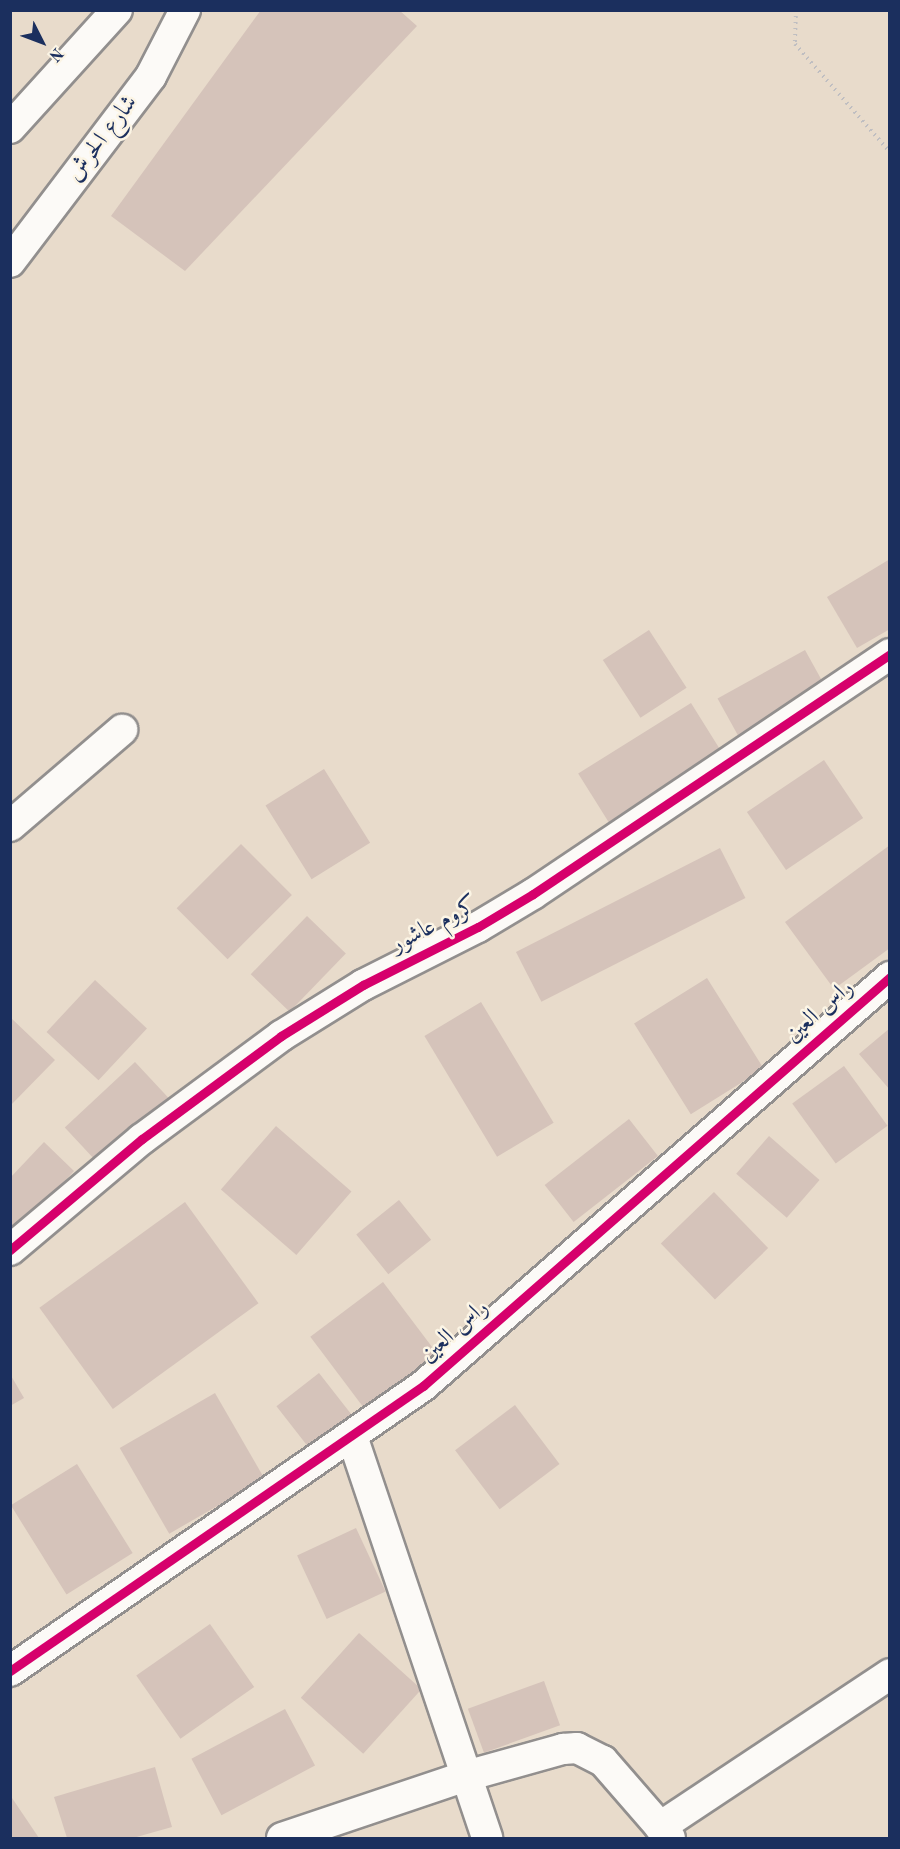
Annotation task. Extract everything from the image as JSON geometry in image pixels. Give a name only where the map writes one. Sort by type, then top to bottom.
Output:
[{"type":"street","points":[[10,128],[117,10]]},
{"type":"street","name":"شارع الحرش","points":[[10,262],[151,76],[185,10]]},
{"type":"street","name":"كروم عاشور","points":[[10,1250],[142,1139],[281,1036],[363,985],[478,927],[524,900],[890,654]]},
{"type":"street","points":[[10,825],[122,730]]},
{"type":"street","name":"راس العين","points":[[10,1671],[423,1386],[890,977]]},
{"type":"street","points":[[352,1436],[487,1839]]},
{"type":"street","points":[[282,1839],[466,1776],[563,1749],[577,1748],[603,1761],[665,1833],[890,1674]]},
{"type":"path","points":[[796,10],[795,44],[890,152]]},
{"type":"building","points":[[261,10],[399,10],[417,26],[185,271],[111,216]]},
{"type":"building","points":[[890,559],[890,629],[857,648],[827,597]]},
{"type":"building","points":[[649,630],[687,688],[640,718],[603,660]]},
{"type":"building","points":[[805,650],[827,690],[740,739],[718,698]]},
{"type":"building","points":[[691,703],[724,756],[611,826],[578,773]]},
{"type":"building","points":[[824,760],[863,818],[786,870],[747,812]]},
{"type":"building","points":[[324,769],[370,843],[312,879],[265,806]]},
{"type":"building","points":[[241,844],[292,895],[228,959],[177,908]]},
{"type":"building","points":[[890,845],[890,948],[834,989],[785,922]]},
{"type":"building","points":[[720,848],[745,898],[541,1002],[516,952]]},
{"type":"building","points":[[307,916],[346,954],[290,1012],[251,974]]},
{"type":"building","points":[[707,978],[764,1069],[691,1114],[634,1024]]},
{"type":"building","points":[[95,980],[147,1028],[99,1080],[47,1032]]},
{"type":"building","points":[[481,1002],[554,1123],[497,1157],[424,1036]]},
{"type":"building","points":[[10,1017],[55,1060],[10,1106]]},
{"type":"building","points":[[890,1028],[890,1090],[859,1054]]},
{"type":"building","points":[[135,1062],[171,1101],[101,1166],[65,1127]]},
{"type":"building","points":[[844,1066],[887,1126],[836,1163],[792,1104]]},
{"type":"building","points":[[629,1119],[658,1156],[574,1222],[545,1185]]},
{"type":"building","points":[[276,1126],[351,1192],[296,1255],[221,1189]]},
{"type":"building","points":[[769,1136],[820,1180],[787,1218],[736,1174]]},
{"type":"building","points":[[44,1142],[74,1171],[10,1239],[10,1178]]},
{"type":"building","points":[[714,1192],[768,1248],[715,1300],[661,1243]]},
{"type":"building","points":[[399,1200],[431,1240],[388,1274],[356,1235]]},
{"type":"building","points":[[185,1202],[258,1303],[113,1409],[39,1308]]},
{"type":"building","points":[[383,1282],[440,1358],[367,1413],[310,1337]]},
{"type":"building","points":[[319,1373],[352,1416],[310,1449],[276,1406]]},
{"type":"building","points":[[10,1374],[24,1398],[10,1406]]},
{"type":"building","points":[[215,1393],[264,1479],[169,1534],[120,1448]]},
{"type":"building","points":[[515,1405],[560,1464],[500,1509],[455,1450]]},
{"type":"building","points":[[77,1464],[133,1553],[66,1594],[11,1505]]},
{"type":"building","points":[[356,1528],[386,1591],[327,1619],[297,1555]]},
{"type":"building","points":[[210,1624],[254,1687],[180,1739],[136,1676]]},
{"type":"building","points":[[359,1633],[421,1689],[363,1754],[301,1698]]},
{"type":"building","points":[[544,1681],[560,1725],[484,1753],[468,1709]]},
{"type":"building","points":[[285,1709],[315,1766],[221,1815],[191,1759]]},
{"type":"building","points":[[155,1767],[172,1827],[133,1838],[67,1838],[54,1797]]},
{"type":"building","points":[[10,1795],[39,1838],[10,1838]]},
{"type":"cycle path","points":[[10,1250],[142,1139],[281,1036],[363,985],[478,927],[533,894],[890,654]]},
{"type":"cycle path","points":[[10,1671],[423,1386],[890,977]]}]
